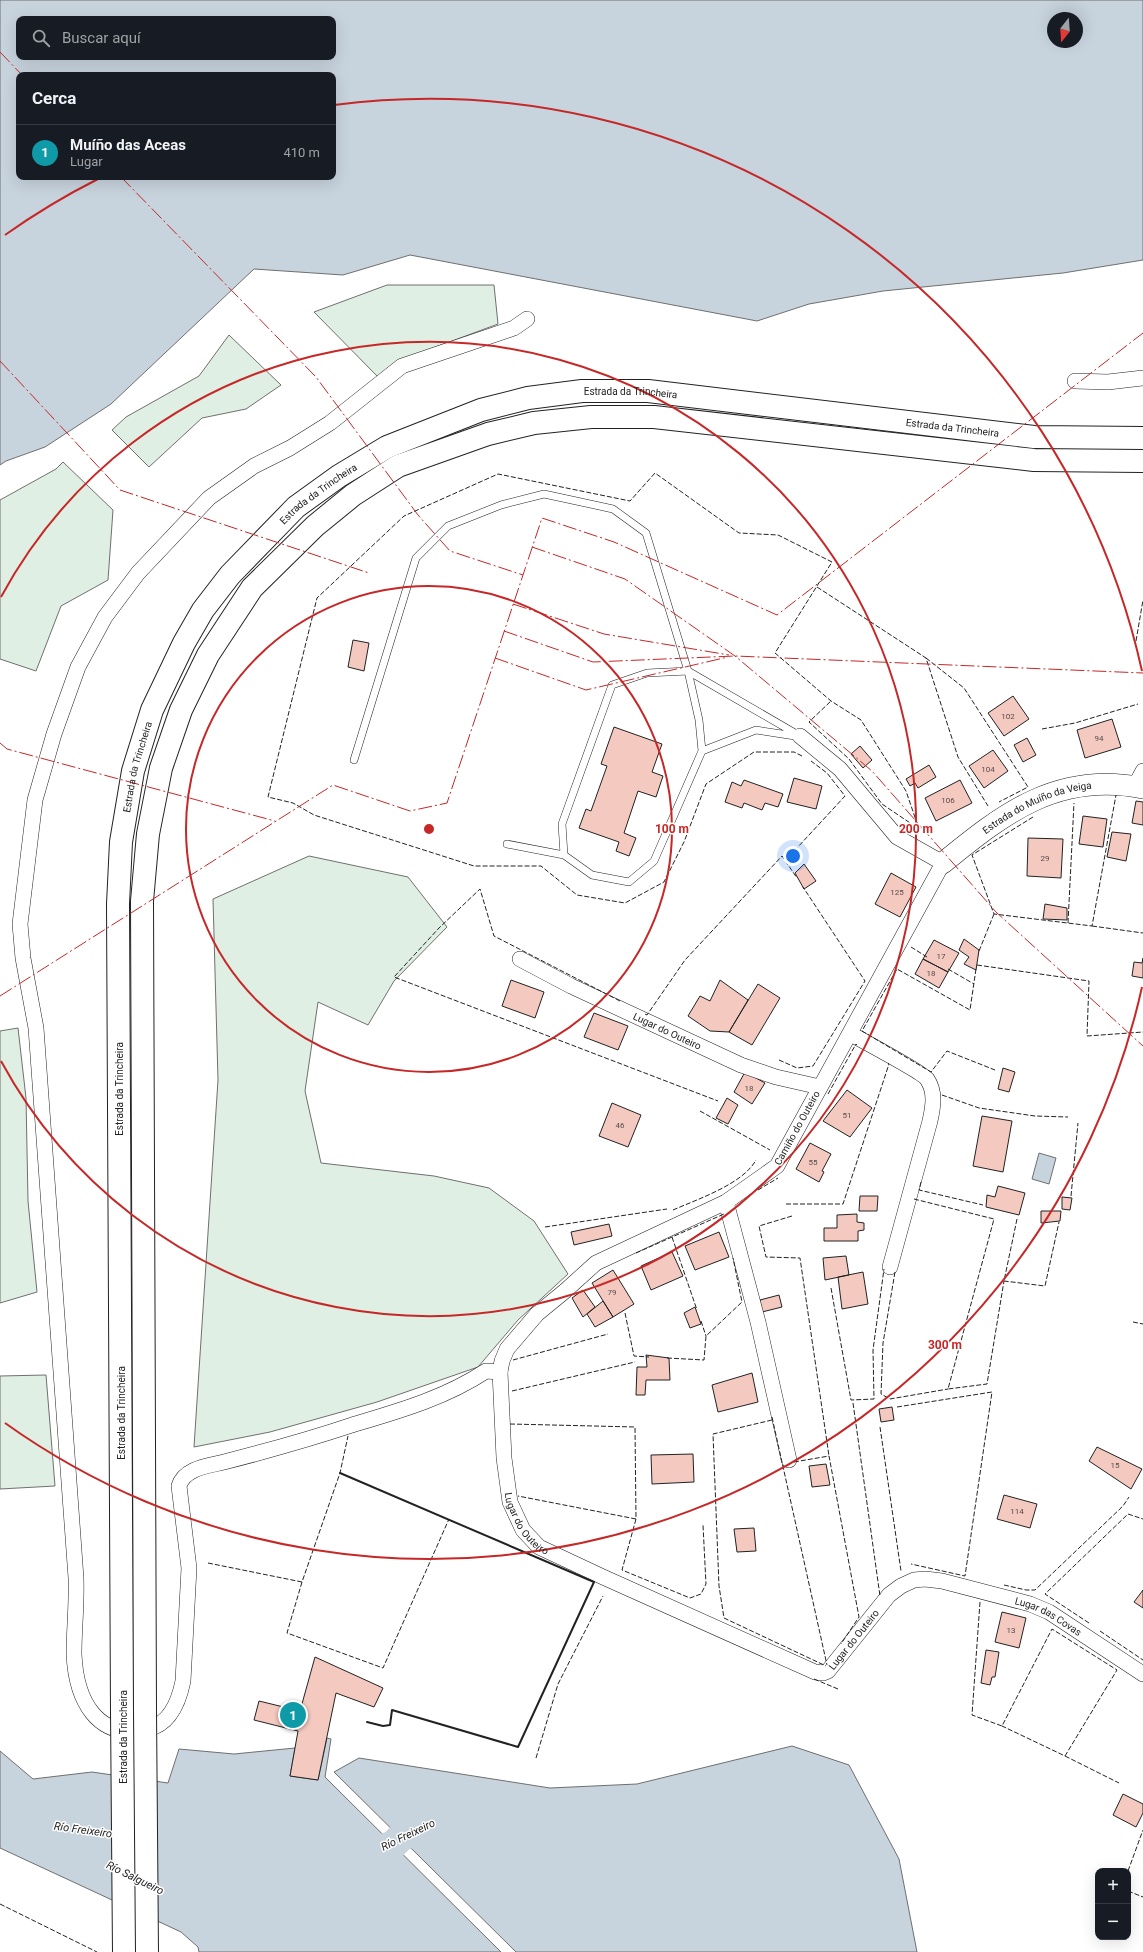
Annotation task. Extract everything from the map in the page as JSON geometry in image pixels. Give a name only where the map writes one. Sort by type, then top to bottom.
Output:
[{"type":"highway","name":"Estrada da Trincheira","points":[[124,1952],[118,912],[121,842],[133,771],[152,710],[184,643],[203,610],[230,575],[296,507],[339,476],[387,446],[481,410],[528,398],[582,391],[648,390],[1034,437],[1143,438]]},
{"type":"highway","points":[[147,1952],[142,901],[148,834],[161,768],[181,710],[208,654],[228,621],[252,588],[315,526],[353,495],[398,466],[488,434],[534,424],[591,416],[654,417],[1034,460],[1143,461]]},
{"type":"street","points":[[500,1372],[486,1371],[468,1383],[438,1398],[269,1451],[199,1468],[186,1474],[180,1480],[179,1486],[189,1568],[183,1681],[180,1696],[172,1712],[165,1720],[152,1728],[136,1732],[117,1730],[103,1725],[94,1716],[87,1705],[77,1676],[74,1654],[77,1605],[76,1578],[36,1028],[23,958],[20,924],[35,800],[54,734],[78,667],[105,617],[138,573],[209,498],[254,466],[290,448],[330,422],[402,366],[514,328],[527,319]]},
{"type":"street","points":[[1075,381],[1108,382],[1143,378]]},
{"type":"street","points":[[800,736],[840,769],[897,838],[943,863]]},
{"type":"street","name":"Estrada do Muíño da Veiga","points":[[943,863],[985,828],[1025,804],[1059,791],[1086,785],[1140,782]]},
{"type":"street","name":"Camiño do Outeiro","points":[[500,1372],[502,1361],[507,1349],[537,1314],[565,1292],[596,1263],[726,1202],[777,1166],[851,1034],[943,863]]},
{"type":"street","name":"Lugar do Outeiro","points":[[520,959],[620,1009],[741,1065],[776,1077],[820,1087]]},
{"type":"street","points":[[851,1034],[927,1078],[933,1093],[933,1106],[930,1121],[890,1267]]},
{"type":"street","points":[[726,1202],[758,1322],[789,1460]]},
{"type":"street","name":"Lugar do Outeiro","points":[[500,1372],[504,1458],[510,1502],[523,1530],[540,1547],[558,1557],[815,1672],[823,1674],[828,1671],[889,1595],[901,1586],[914,1580],[926,1579],[942,1581]]},
{"type":"street","name":"Lugar das Covas","points":[[942,1581],[1030,1604],[1049,1612],[1143,1674]]},
{"type":"lane","points":[[354,760],[416,558],[448,526],[501,505],[544,494],[613,509],[646,533],[688,671],[700,720],[702,751],[654,861],[629,882],[592,875],[564,855],[507,844]]},
{"type":"lane","points":[[564,855],[562,824],[612,685],[647,673],[688,671],[800,736]]},
{"type":"lane","points":[[702,751],[756,730],[800,736]]},
{"type":"green space","points":[[387,285],[494,285],[498,324],[406,358],[380,379],[314,312]]},
{"type":"green space","points":[[229,335],[281,385],[246,409],[202,418],[149,467],[112,430],[126,417],[199,376]]},
{"type":"green space","points":[[63,462],[113,510],[108,580],[61,606],[36,671],[0,659],[0,500],[56,469]]},
{"type":"green space","points":[[309,856],[408,877],[447,927],[394,981],[368,1025],[318,1002],[305,1091],[321,1163],[434,1176],[489,1188],[534,1221],[568,1274],[518,1320],[478,1367],[377,1402],[270,1432],[194,1447],[218,1080],[213,899]]},
{"type":"green space","points":[[18,1028],[26,1098],[28,1201],[37,1292],[0,1303],[0,1031]]},
{"type":"green space","points":[[46,1375],[55,1486],[0,1489],[0,1376]]},
{"type":"water","points":[[0,0],[1143,0],[1143,260],[1063,273],[883,291],[809,304],[757,321],[410,255],[343,275],[254,269],[111,404],[45,447],[6,461],[0,465]]},
{"type":"water","points":[[1039,1153],[1056,1158],[1049,1184],[1032,1179]]},
{"type":"water","name":"Río Salgueiro","points":[[327,1738],[331,1739],[325,1777],[501,1952],[199,1952],[198,1947],[181,1932],[0,1848],[0,1751],[33,1779],[92,1772],[168,1783],[179,1749],[234,1754],[295,1748],[290,1776],[318,1780]]},
{"type":"water","points":[[792,1746],[849,1765],[899,1859],[917,1952],[516,1952],[334,1772],[359,1758],[550,1788],[637,1784]]},
{"type":"building","points":[[353,640],[369,643],[364,671],[348,667]]},
{"type":"building","points":[[1013,696],[1029,719],[1004,736],[988,713]]},
{"type":"building","points":[[1112,719],[1121,747],[1085,758],[1077,730]]},
{"type":"building","points":[[614,727],[662,744],[652,772],[663,776],[656,797],[638,791],[624,833],[636,838],[629,856],[616,851],[619,842],[579,828],[586,809],[591,811],[607,766],[601,764]]},
{"type":"building","points":[[1027,738],[1036,755],[1023,762],[1014,745]]},
{"type":"building","points":[[860,746],[872,760],[863,768],[851,754]]},
{"type":"building","points":[[993,750],[1008,771],[984,788],[969,766]]},
{"type":"building","points":[[929,765],[936,777],[918,788],[915,783],[910,786],[906,779]]},
{"type":"building","points":[[794,778],[822,786],[816,809],[787,802]]},
{"type":"building","points":[[744,780],[783,794],[778,807],[765,803],[762,810],[744,803],[742,808],[725,802],[732,782],[741,786]]},
{"type":"building","points":[[960,780],[972,803],[936,821],[925,798]]},
{"type":"building","points":[[1136,801],[1143,802],[1143,825],[1132,823]]},
{"type":"building","points":[[1083,816],[1107,819],[1103,847],[1079,844]]},
{"type":"building","points":[[1112,832],[1131,834],[1126,861],[1107,857]]},
{"type":"building","points":[[1028,838],[1063,839],[1061,878],[1027,876]]},
{"type":"building","points":[[804,864],[816,881],[804,889],[795,873]]},
{"type":"building","points":[[891,873],[916,887],[900,917],[875,904]]},
{"type":"building","points":[[1045,904],[1067,908],[1067,920],[1043,919]]},
{"type":"building","points":[[964,939],[979,950],[976,970],[964,964],[969,957],[959,950]]},
{"type":"building","points":[[934,940],[959,953],[948,972],[923,959]]},
{"type":"building","points":[[1143,958],[1143,978],[1132,976],[1134,962],[1142,963]]},
{"type":"building","points":[[923,959],[948,972],[939,988],[915,974]]},
{"type":"building","points":[[511,980],[544,992],[535,1018],[502,1006]]},
{"type":"building","points":[[720,980],[748,1000],[729,1032],[710,1031],[688,1016],[700,996],[710,1001]]},
{"type":"building","points":[[758,984],[780,998],[752,1045],[729,1032]]},
{"type":"building","points":[[594,1013],[628,1026],[618,1050],[584,1037]]},
{"type":"building","points":[[1003,1068],[1015,1072],[1009,1092],[998,1089]]},
{"type":"building","points":[[745,1072],[765,1083],[752,1104],[734,1092]]},
{"type":"building","points":[[847,1090],[872,1108],[850,1137],[823,1121]]},
{"type":"building","points":[[727,1098],[738,1105],[728,1124],[716,1118]]},
{"type":"building","points":[[612,1103],[641,1115],[628,1147],[599,1136]]},
{"type":"building","points":[[982,1116],[1012,1121],[1003,1172],[973,1166]]},
{"type":"building","points":[[810,1143],[831,1154],[822,1171],[824,1172],[819,1182],[796,1169]]},
{"type":"building","points":[[998,1186],[1025,1193],[1019,1215],[986,1207],[987,1195],[995,1197]]},
{"type":"building","points":[[860,1196],[878,1196],[877,1211],[859,1211]]},
{"type":"building","points":[[1062,1197],[1072,1198],[1070,1210],[1062,1209]]},
{"type":"building","points":[[1041,1211],[1061,1211],[1060,1221],[1041,1223]]},
{"type":"building","points":[[857,1214],[857,1222],[864,1223],[864,1230],[858,1231],[858,1241],[824,1241],[824,1228],[837,1228],[837,1215]]},
{"type":"building","points":[[609,1224],[612,1236],[574,1245],[571,1232]]},
{"type":"building","points":[[719,1232],[729,1257],[695,1270],[685,1246]]},
{"type":"building","points":[[672,1252],[683,1276],[651,1290],[641,1266]]},
{"type":"building","points":[[846,1256],[849,1275],[825,1280],[823,1258]]},
{"type":"building","points":[[613,1270],[634,1304],[613,1317],[592,1283]]},
{"type":"building","points":[[863,1272],[868,1304],[842,1309],[838,1277]]},
{"type":"building","points":[[583,1290],[595,1307],[583,1317],[572,1298]]},
{"type":"building","points":[[779,1295],[782,1307],[762,1312],[760,1300]]},
{"type":"building","points":[[603,1301],[613,1317],[595,1327],[587,1314]]},
{"type":"building","points":[[695,1307],[701,1324],[690,1328],[684,1313]]},
{"type":"building","points":[[646,1355],[669,1358],[670,1380],[646,1380],[645,1395],[636,1395],[637,1367],[647,1367]]},
{"type":"building","points":[[752,1373],[758,1402],[718,1412],[712,1385]]},
{"type":"building","points":[[892,1407],[894,1420],[881,1422],[879,1409]]},
{"type":"building","points":[[1097,1447],[1142,1469],[1131,1489],[1089,1461]]},
{"type":"building","points":[[693,1454],[694,1482],[652,1484],[651,1455]]},
{"type":"building","points":[[826,1464],[830,1485],[812,1487],[809,1466]]},
{"type":"building","points":[[1004,1495],[1037,1504],[1030,1528],[997,1519]]},
{"type":"building","points":[[754,1528],[756,1551],[737,1552],[734,1529]]},
{"type":"building","points":[[1143,1590],[1143,1608],[1134,1602]]},
{"type":"building","points":[[1002,1612],[1026,1618],[1019,1648],[995,1642]]},
{"type":"building","points":[[986,1650],[999,1652],[995,1677],[992,1677],[990,1685],[981,1683]]},
{"type":"building","points":[[315,1657],[383,1688],[374,1707],[336,1693],[318,1780],[290,1776],[298,1731],[254,1720],[259,1701],[300,1711]]},
{"type":"building","points":[[1123,1794],[1143,1804],[1143,1813],[1136,1827],[1113,1815]]},
{"type":"waterway","name":"Río Freixeiro","points":[[356,1858],[393,1845],[400,1838],[436,1821]]},
{"type":"fence","points":[[802,756],[794,752],[754,752],[706,784],[684,842],[664,882],[625,903],[577,895],[541,866],[474,866],[314,815],[293,803],[268,797],[317,598],[404,516],[498,474],[630,501],[655,473],[739,533],[778,535],[832,562],[775,653],[831,701],[861,720],[906,791],[919,829],[882,804],[849,759],[809,722],[831,701]]},
{"type":"fence","points":[[817,587],[926,658],[958,757],[988,806]]},
{"type":"fence","points":[[1136,641],[1143,600]]},
{"type":"fence","points":[[926,658],[964,688],[1028,787],[999,802]]},
{"type":"fence","points":[[1042,729],[1075,723],[1138,704]]},
{"type":"fence","points":[[785,861],[845,796],[827,773],[811,761]]},
{"type":"fence","points":[[1033,817],[972,855],[994,914],[1092,926],[1116,795]]},
{"type":"fence","points":[[1068,923],[1074,803]]},
{"type":"fence","points":[[645,1014],[647,1015],[685,960],[782,856],[797,878]]},
{"type":"fence","points":[[779,1060],[797,1068],[813,1066],[865,981],[803,887]]},
{"type":"fence","points":[[620,1001],[494,936],[480,889],[439,928],[394,977],[718,1101]]},
{"type":"fence","points":[[979,951],[994,914]]},
{"type":"fence","points":[[1092,926],[1143,933]]},
{"type":"fence","points":[[911,947],[927,957]]},
{"type":"fence","points":[[977,965],[1089,981],[1087,1036],[1143,1032]]},
{"type":"fence","points":[[976,969],[970,1010],[897,969],[862,1031],[931,1072],[947,1051],[995,1070]]},
{"type":"fence","points":[[948,969],[974,984]]},
{"type":"fence","points":[[828,1094],[856,1044],[857,1045]]},
{"type":"fence","points":[[786,1204],[843,1204],[889,1064],[888,1063]]},
{"type":"fence","points":[[942,1095],[979,1108],[1035,1116],[1068,1117]]},
{"type":"fence","points":[[700,1111],[770,1150]]},
{"type":"fence","points":[[1071,1196],[1078,1123]]},
{"type":"fence","points":[[673,1210],[707,1196],[731,1183],[750,1169],[756,1160]]},
{"type":"fence","points":[[758,1190],[778,1178]]},
{"type":"fence","points":[[921,1182],[919,1190],[983,1205]]},
{"type":"fence","points":[[914,1199],[994,1219],[948,1389],[987,1384],[1004,1281]]},
{"type":"fence","points":[[545,1227],[667,1209]]},
{"type":"fence","points":[[636,1253],[724,1214]]},
{"type":"fence","points":[[792,1216],[759,1226],[766,1257],[800,1258],[829,1456]]},
{"type":"fence","points":[[1017,1219],[1004,1281],[1045,1286],[1059,1222]]},
{"type":"fence","points":[[672,1237],[697,1310]]},
{"type":"fence","points":[[667,1358],[704,1360],[706,1336],[742,1302],[733,1258]]},
{"type":"fence","points":[[831,1288],[851,1400],[874,1399],[873,1350],[884,1269]]},
{"type":"fence","points":[[895,1272],[883,1343],[881,1394],[890,1399],[948,1389]]},
{"type":"fence","points":[[625,1313],[634,1356],[649,1357]]},
{"type":"fence","points":[[701,1321],[706,1336]]},
{"type":"fence","points":[[1133,1322],[1143,1324]]},
{"type":"fence","points":[[513,1360],[608,1334]]},
{"type":"fence","points":[[512,1391],[635,1362]]},
{"type":"fence","points":[[897,1407],[992,1392],[965,1576],[911,1564]]},
{"type":"fence","points":[[853,1403],[880,1596]]},
{"type":"fence","points":[[772,1417],[827,1665]]},
{"type":"fence","points":[[772,1420],[713,1434],[719,1586],[724,1618],[826,1666]]},
{"type":"fence","points":[[510,1424],[635,1427],[636,1519],[518,1496]]},
{"type":"fence","points":[[880,1427],[901,1571]]},
{"type":"fence","points":[[208,1563],[302,1582],[340,1473],[348,1436]]},
{"type":"fence","points":[[794,1462],[829,1456],[859,1617],[841,1644]]},
{"type":"fence","points":[[1004,1585],[1026,1590],[1035,1590],[1123,1506],[1129,1497]]},
{"type":"fence","points":[[1089,1623],[1045,1594],[1128,1514],[1143,1519]]},
{"type":"fence","points":[[302,1582],[287,1633],[383,1668],[449,1519]]},
{"type":"fence","points":[[636,1519],[622,1570],[690,1598],[701,1594],[706,1584],[703,1525]]},
{"type":"fence","points":[[536,1758],[558,1684],[603,1596]]},
{"type":"fence","points":[[980,1602],[972,1715],[1002,1726],[1052,1629],[1117,1670],[1065,1756],[1002,1726]]},
{"type":"fence","points":[[1100,1631],[1143,1660]]},
{"type":"fence","points":[[814,1679],[838,1689]]},
{"type":"fence","points":[[1065,1756],[1119,1783]]},
{"type":"fence","points":[[1129,1868],[1143,1830]]},
{"type":"fence","points":[[1131,1892],[1143,1897]]},
{"type":"fence","points":[[0,1904],[97,1952]]},
{"type":"wall","points":[[340,1473],[594,1582],[518,1747],[392,1710],[390,1725],[383,1726],[367,1722]]},
{"type":"power","points":[[0,52],[19,72]]},
{"type":"power","points":[[124,180],[316,377],[418,515],[450,551],[523,575]]},
{"type":"power","points":[[0,996],[333,785],[410,811],[447,803],[542,518],[614,542],[777,615],[1143,333]]},
{"type":"power","points":[[0,361],[120,490],[369,573]]},
{"type":"power","points":[[532,547],[625,579],[735,656],[872,771],[996,912],[1143,1046]]},
{"type":"power","points":[[513,604],[604,634],[729,655]]},
{"type":"power","points":[[504,631],[593,662],[735,656],[1143,673]]},
{"type":"power","points":[[495,658],[586,690],[728,657]]},
{"type":"power","points":[[0,743],[7,749],[275,821]]},
{"type":"place","name":"Muíño das Aceas","points":[[293,1715]]}]
